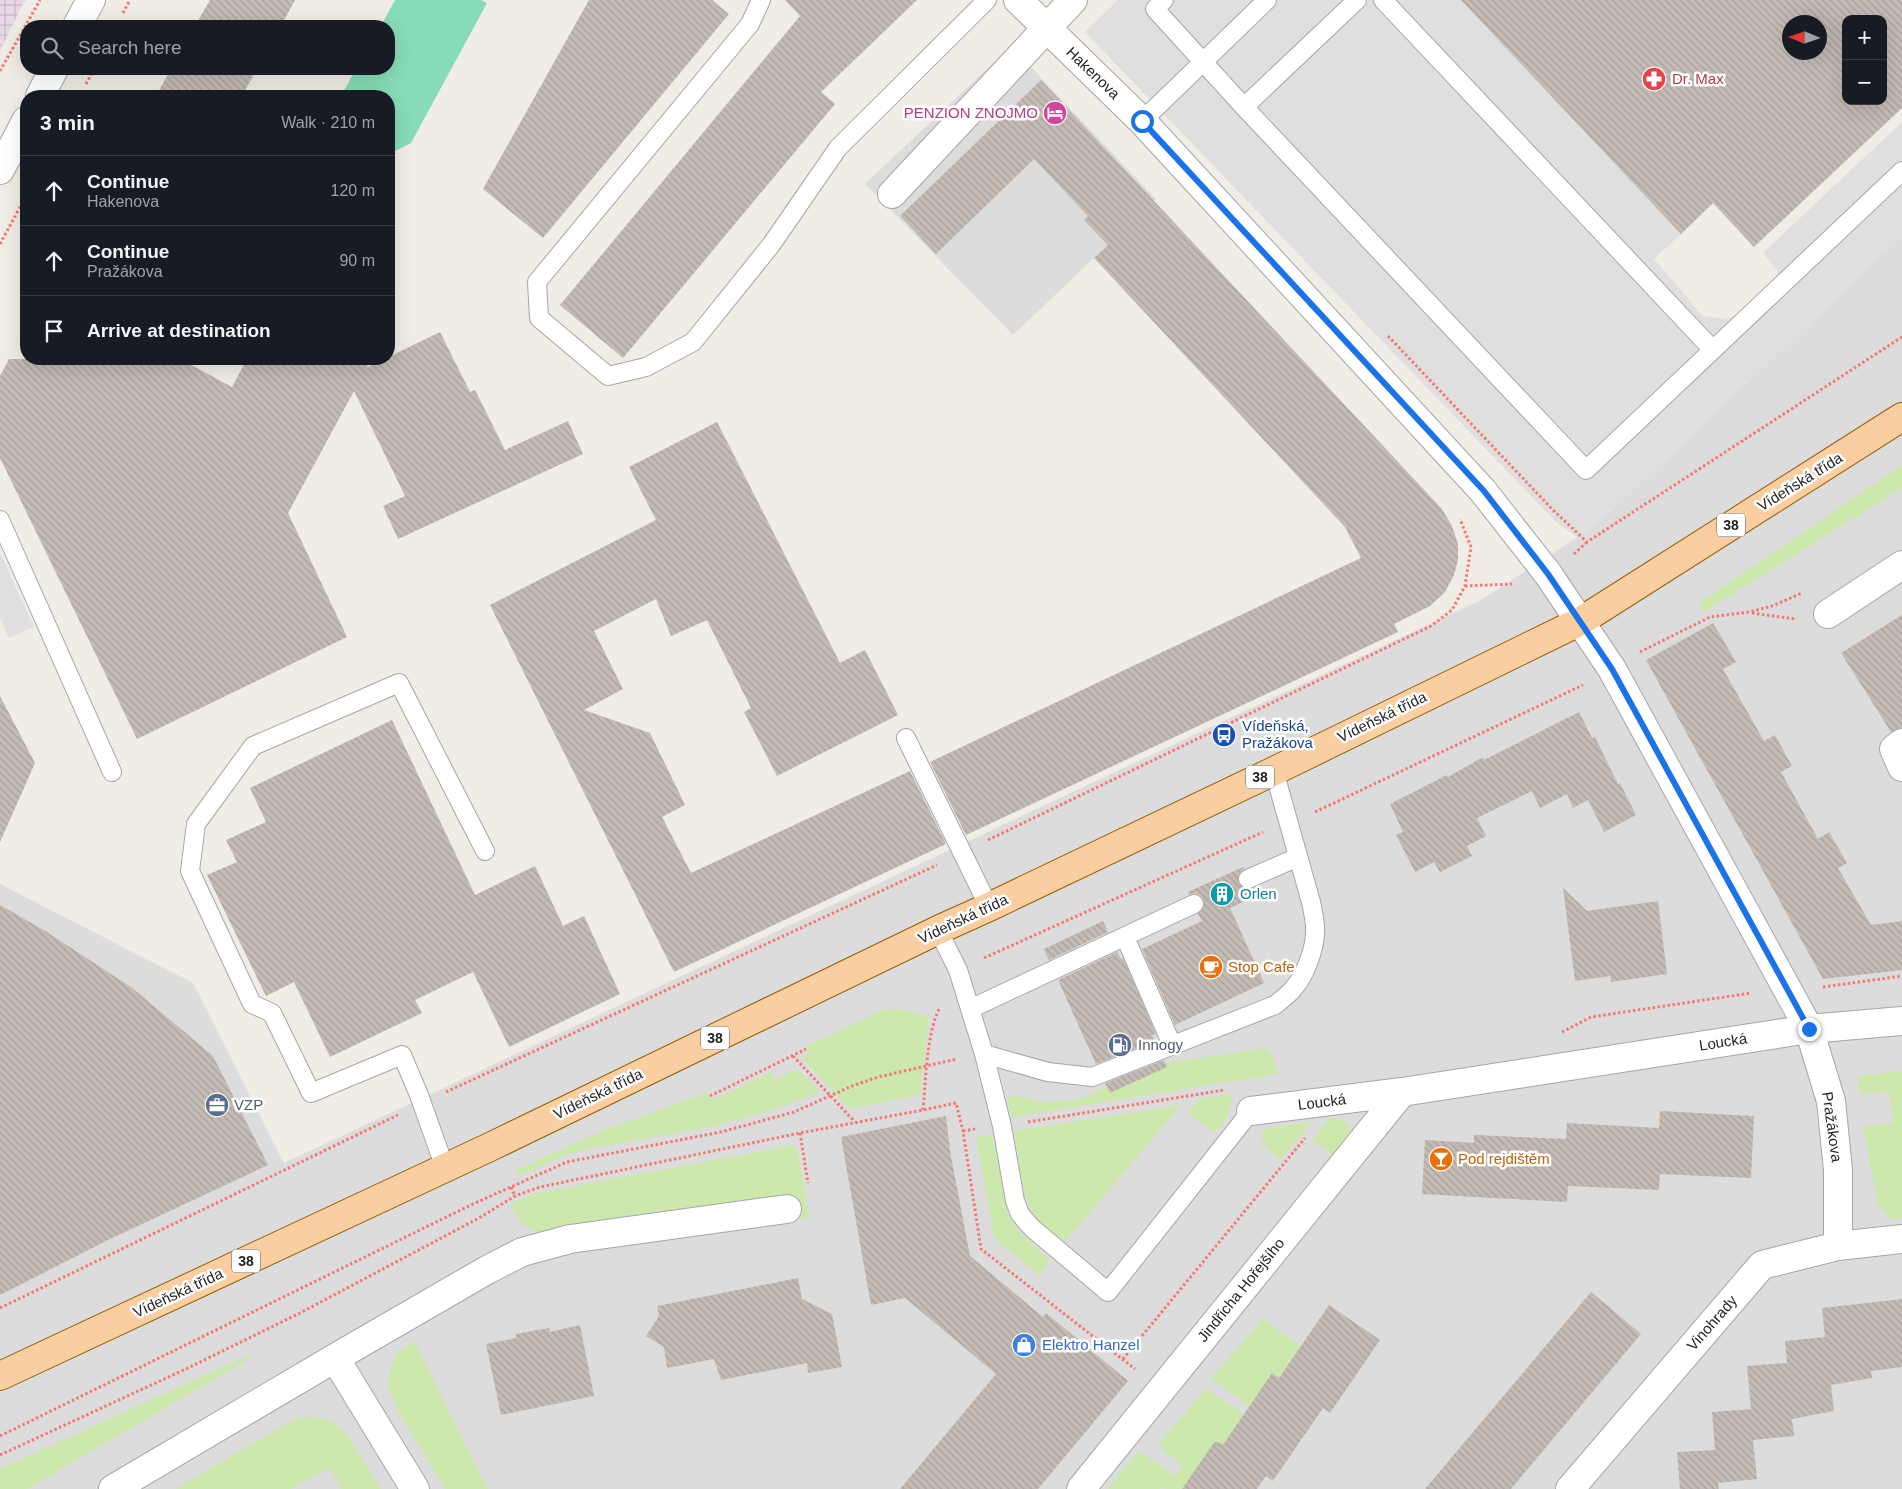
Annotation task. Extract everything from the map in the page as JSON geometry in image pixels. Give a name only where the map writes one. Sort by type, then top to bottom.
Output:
[{"type":"main road","name":"Vídeňská třída","points":[[0,1376],[445,1168],[1274,770],[1580,620],[1902,417]]},
{"type":"street","points":[[80,20],[91,0]]},
{"type":"street","name":"Hakenova","points":[[1018,0],[1142,121],[1484,491],[1548,574],[1580,620]]},
{"type":"street","points":[[892,194],[1073,0]]},
{"type":"street","points":[[43,90],[51,75]]},
{"type":"street","points":[[0,170],[20,132]]},
{"type":"street","points":[[1828,614],[1902,565]]},
{"type":"street","name":"Pražákova","points":[[1580,620],[1612,669],[1809,1029],[1831,1101],[1838,1170],[1838,1246]]},
{"type":"street","points":[[1902,743],[1894,749],[1902,767]]},
{"type":"street","name":"Loucká","points":[[1251,1111],[1402,1092],[1809,1029],[1902,1021]]},
{"type":"street","name":"Jindřicha Hořejšího","points":[[1081,1489],[1402,1092]]},
{"type":"street","points":[[113,1489],[335,1358],[487,1270],[522,1252],[570,1238],[787,1209]]},
{"type":"street","name":"Vinohrady","points":[[1570,1489],[1762,1265],[1838,1246],[1902,1238]]},
{"type":"street","points":[[335,1358],[415,1489]]},
{"type":"lane","points":[[761,0],[750,24],[537,282],[539,318],[608,376],[646,367],[693,342],[771,245],[838,148],[988,0]]},
{"type":"lane","points":[[1164,0],[1155,9],[1586,470],[1902,171]]},
{"type":"lane","points":[[1142,121],[1267,0]]},
{"type":"lane","points":[[1244,106],[1357,0]]},
{"type":"lane","points":[[1383,0],[1713,350]]},
{"type":"lane","points":[[0,520],[112,772]]},
{"type":"lane","points":[[445,1168],[402,1055],[311,1094],[272,1013],[252,1004],[190,871],[196,824],[254,746],[399,683],[485,851]]},
{"type":"lane","points":[[906,738],[989,907]]},
{"type":"lane","points":[[984,1054],[1048,1072],[1092,1077],[1275,1005],[1294,989],[1303,975],[1315,934],[1311,902],[1274,770]]},
{"type":"lane","points":[[1248,879],[1298,857]]},
{"type":"lane","points":[[970,1009],[1194,904]]},
{"type":"lane","name":"Loucká","points":[[938,930],[958,970],[984,1054],[1002,1126],[1014,1201],[1020,1214],[1032,1228],[1108,1292],[1251,1111]]},
{"type":"lane","points":[[1125,937],[1172,1045]]},
{"type":"path","points":[[29,20],[40,0]]},
{"type":"path","points":[[0,71],[20,36]]},
{"type":"path","points":[[0,244],[20,207]]},
{"type":"path","points":[[0,1308],[292,1165],[962,852],[1431,626],[1452,610],[1466,586],[1471,547],[1465,528],[1457,513],[1484,491]]},
{"type":"path","points":[[924,1110],[927,1066],[934,1020],[958,970],[1287,820],[1308,815],[1503,724],[1710,617],[1749,612],[1772,606],[1807,591]]},
{"type":"path","points":[[1749,612],[1789,619],[1818,620],[1828,614]]},
{"type":"path","points":[[1818,987],[1902,976]]},
{"type":"path","points":[[710,1096],[806,1049]]},
{"type":"path","points":[[0,1436],[511,1187],[567,1162],[721,1132],[794,1112],[864,1081],[984,1054]]},
{"type":"path","points":[[793,1056],[855,1123]]},
{"type":"path","points":[[0,1455],[188,1368],[300,1313],[515,1196],[540,1188],[800,1133],[956,1103],[963,1131],[981,1249],[1162,1389]]},
{"type":"path","points":[[800,1133],[809,1191]]},
{"type":"path","points":[[1123,1359],[1307,1135]]},
{"type":"path","points":[[511,1187],[515,1196]]},
{"type":"shaded area","points":[[0,0],[25,0],[0,51]]},
{"type":"shaded area","points":[[1118,0],[1461,0],[1681,234],[1654,259],[1703,316],[1725,319],[1737,315],[1778,277],[1777,270],[1763,253],[1902,122],[1902,236],[1580,539],[1556,522],[1085,32]]},
{"type":"shaded area","points":[[1011,46],[1156,199],[1013,335],[865,184]]},
{"type":"shaded area","points":[[1902,236],[1902,1489],[0,1489],[0,884],[193,983],[284,1163],[1481,600],[1593,527]]},
{"type":"shaded area","points":[[0,553],[34,627],[9,638],[0,618]]},
{"type":"green space","points":[[395,0],[481,0],[487,3],[411,143],[395,151],[395,90],[344,90],[353,75],[395,75],[395,20],[384,20]]},
{"type":"green space","points":[[1902,465],[1902,488],[1704,612],[1699,603]]},
{"type":"green space","points":[[885,1009],[906,1010],[929,1017],[920,1095],[849,1109],[802,1058],[810,1054],[805,1047]]},
{"type":"green space","points":[[1266,1048],[1272,1055],[1278,1074],[1011,1117],[1008,1100],[1015,1095],[1042,1102],[1077,1100],[1112,1085],[1115,1091],[1149,1076],[1147,1069],[1158,1064]]},
{"type":"green space","points":[[793,1071],[799,1071],[820,1091],[787,1105],[711,1127],[587,1149],[565,1155],[519,1176],[516,1170],[602,1131],[708,1092],[713,1100],[771,1072],[775,1080]]},
{"type":"green space","points":[[1902,1071],[1902,1219],[1892,1220],[1878,1205],[1863,1127],[1893,1123],[1889,1092],[1859,1094],[1858,1076]]},
{"type":"green space","points":[[1233,1094],[1225,1121],[1214,1132],[1188,1113],[1199,1099]]},
{"type":"green space","points":[[1181,1105],[1065,1242],[1036,1217],[1029,1205],[1020,1174],[1014,1131]]},
{"type":"green space","points":[[1335,1118],[1346,1123],[1352,1132],[1338,1156],[1331,1154],[1312,1140],[1329,1119]]},
{"type":"green space","points":[[1312,1122],[1280,1160],[1263,1142],[1262,1133],[1267,1128]]},
{"type":"green space","points":[[992,1135],[1007,1211],[1020,1233],[1051,1261],[1039,1275],[994,1238],[976,1137]]},
{"type":"green space","points":[[796,1145],[810,1218],[536,1232],[521,1224],[510,1204],[533,1194]]},
{"type":"green space","points":[[1263,1319],[1301,1347],[1279,1378],[1250,1407],[1211,1378]]},
{"type":"green space","points":[[414,1340],[489,1489],[445,1489],[397,1409],[388,1386],[390,1369],[396,1354]]},
{"type":"green space","points":[[247,1356],[249,1359],[27,1489],[0,1489],[0,1469]]},
{"type":"green space","points":[[1206,1389],[1244,1414],[1223,1445],[1215,1441],[1183,1489],[1166,1489],[1162,1487],[1160,1489],[1107,1489],[1139,1451],[1174,1476],[1182,1465],[1164,1451],[1160,1442]]},
{"type":"green space","points":[[314,1417],[331,1421],[346,1433],[381,1489],[341,1489],[330,1468],[290,1489],[175,1489],[297,1418]]},
{"type":"building","points":[[210,0],[295,0],[284,20],[198,20]]},
{"type":"building","points":[[589,0],[712,0],[729,14],[543,238],[483,189]]},
{"type":"building","points":[[785,0],[917,0],[821,92],[835,104],[623,358],[560,305],[800,16]]},
{"type":"building","points":[[1461,0],[1902,0],[1902,108],[1754,247],[1713,203],[1681,234]]},
{"type":"building","points":[[168,75],[254,75],[245,90],[159,90]]},
{"type":"building","points":[[1041,80],[1442,509],[1452,526],[1458,544],[1458,560],[1454,575],[1445,592],[1430,606],[1394,624],[1398,632],[966,835],[930,762],[1361,558],[1345,527],[1094,258],[1108,245],[1084,220],[1088,216],[1034,159],[936,254],[900,216]]},
{"type":"building","points":[[440,332],[470,392],[475,390],[505,450],[568,421],[583,454],[398,539],[383,506],[405,496],[354,391],[288,513],[347,637],[137,739],[0,458],[0,376],[9,359],[20,359],[20,365],[191,365],[232,387],[244,365],[368,365],[366,368],[372,365],[395,365],[395,354]]},
{"type":"building","points":[[717,422],[840,663],[865,650],[898,715],[777,776],[744,712],[751,708],[707,620],[671,636],[656,599],[594,631],[623,689],[584,710],[650,733],[685,805],[662,817],[691,873],[910,771],[946,844],[674,972],[490,605],[656,520],[629,467]]},
{"type":"building","points":[[1902,615],[1902,728],[1891,732],[1841,653]]},
{"type":"building","points":[[1713,623],[1736,662],[1723,669],[1764,741],[1775,735],[1792,766],[1781,772],[1818,839],[1829,832],[1847,863],[1838,868],[1871,925],[1902,921],[1902,970],[1823,979],[1646,660]]},
{"type":"building","points":[[0,696],[35,763],[0,842]]},
{"type":"building","points":[[1579,712],[1592,738],[1595,737],[1618,784],[1620,783],[1636,815],[1604,832],[1588,800],[1573,808],[1567,794],[1540,808],[1532,791],[1477,818],[1486,836],[1467,846],[1472,856],[1440,872],[1434,862],[1415,872],[1396,835],[1403,832],[1390,804],[1447,775],[1448,777],[1483,757],[1484,760]]},
{"type":"building","points":[[392,720],[475,895],[535,866],[563,926],[584,916],[620,994],[509,1047],[473,972],[415,1000],[422,1013],[330,1057],[294,982],[266,996],[207,875],[237,862],[226,840],[266,822],[250,788]]},
{"type":"building","name":"Stop Cafe","points":[[1243,867],[1244,869],[1238,877],[1239,884],[1246,889],[1253,888],[1256,896],[1230,908],[1264,983],[1175,1025],[1142,949],[1202,921],[1198,914],[1204,905],[1203,899],[1200,895],[1194,893],[1189,895],[1188,892]]},
{"type":"building","points":[[1563,888],[1587,911],[1658,901],[1667,974],[1611,982],[1610,976],[1575,981]]},
{"type":"building","points":[[0,905],[42,929],[131,987],[213,1056],[268,1165],[108,1240],[0,1295]]},
{"type":"building","points":[[1103,921],[1108,932],[1049,960],[1044,949]]},
{"type":"building","points":[[1117,952],[1121,959],[1123,958],[1156,1034],[1152,1035],[1155,1041],[1096,1064],[1058,980]]},
{"type":"building","points":[[1164,1060],[1167,1067],[1110,1093],[1105,1083]]},
{"type":"building","points":[[1660,1111],[1754,1116],[1751,1178],[1660,1174],[1659,1190],[1568,1186],[1567,1202],[1422,1194],[1425,1140],[1474,1143],[1474,1135],[1566,1139],[1567,1123],[1659,1128]]},
{"type":"building","name":"Elektro Hanzel","points":[[946,1116],[950,1151],[970,1256],[1043,1317],[1046,1313],[1128,1381],[1038,1489],[900,1489],[996,1374],[905,1298],[871,1305],[841,1137]]},
{"type":"building","points":[[798,1278],[802,1299],[832,1314],[842,1367],[808,1373],[807,1363],[721,1380],[714,1359],[667,1368],[664,1347],[646,1336],[659,1316],[657,1306]]},
{"type":"building","points":[[1591,1292],[1641,1334],[1511,1489],[1425,1489]]},
{"type":"building","points":[[1902,1299],[1902,1367],[1871,1371],[1872,1378],[1831,1385],[1834,1411],[1792,1419],[1794,1436],[1753,1440],[1757,1479],[1718,1483],[1719,1489],[1680,1489],[1677,1452],[1715,1450],[1712,1412],[1751,1409],[1747,1366],[1787,1363],[1785,1341],[1825,1337],[1822,1308]]},
{"type":"building","points":[[1329,1305],[1380,1340],[1330,1413],[1323,1408],[1273,1481],[1266,1476],[1257,1489],[1182,1489],[1215,1441],[1223,1445],[1272,1373],[1279,1378]]},
{"type":"building","points":[[580,1325],[594,1396],[501,1415],[486,1344],[516,1338],[516,1334],[549,1328],[550,1332]]},
{"type":"place","name":"Dr. Max","points":[[1654,79]]},
{"type":"place","name":"PENZION ZNOJMO","points":[[1055,113]]},
{"type":"place","name":"Vídeňská, Pražákova","points":[[1224,735]]},
{"type":"place","name":"Orlen","points":[[1222,894]]},
{"type":"place","name":"Stop Cafe","points":[[1211,967]]},
{"type":"place","name":"Innogy","points":[[1120,1045]]},
{"type":"place","name":"VZP","points":[[217,1105]]},
{"type":"place","name":"Pod rejdištěm","points":[[1441,1159]]},
{"type":"place","name":"Elektro Hanzel","points":[[1024,1345]]},
{"type":"route","points":[[1142,121],[1484,491],[1548,574],[1612,669],[1809,1029]]}]
